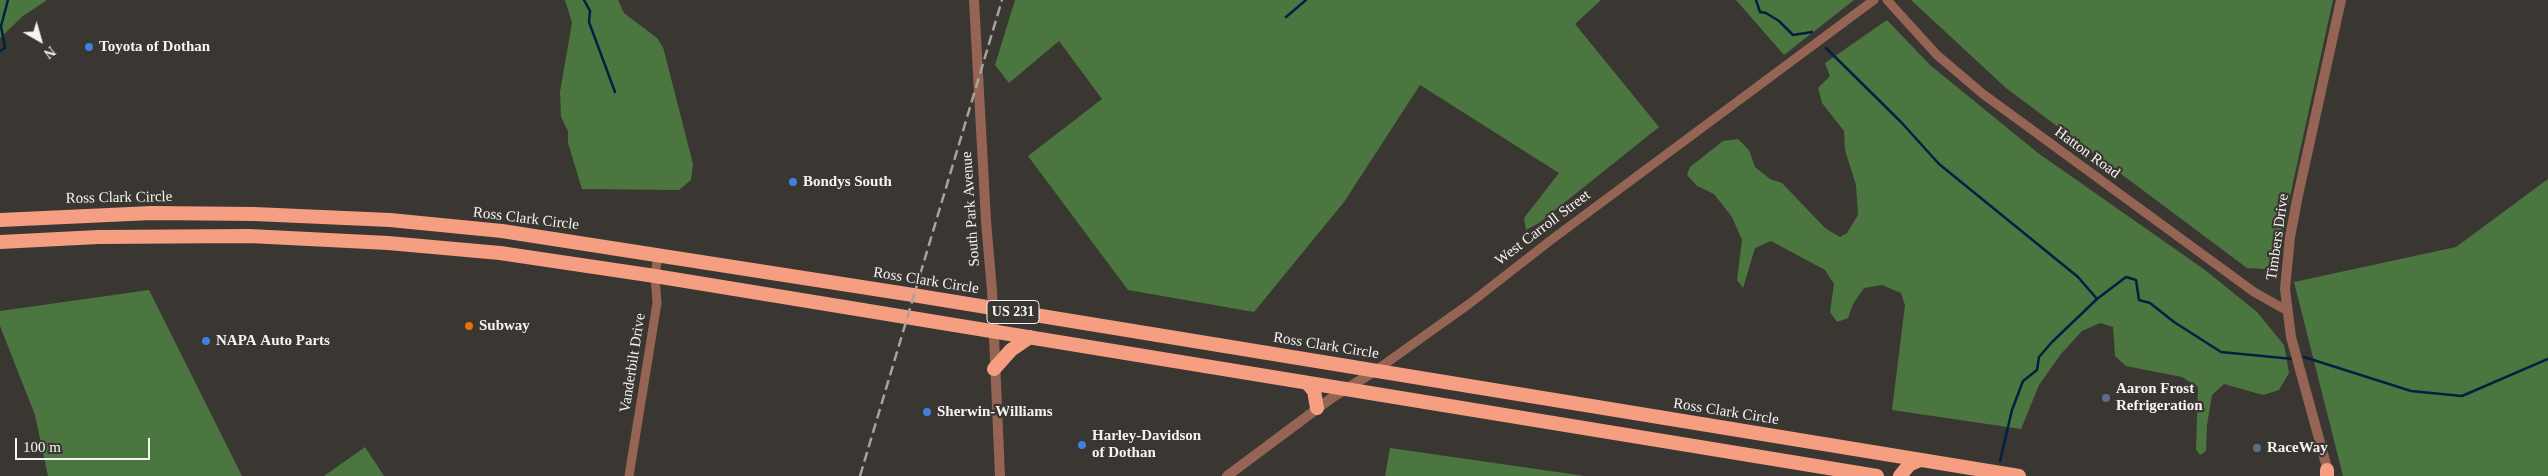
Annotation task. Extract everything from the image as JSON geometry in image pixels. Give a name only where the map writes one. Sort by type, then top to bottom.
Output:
[{"type":"highway","name":"Ross Clark Circle","points":[[0,220],[152,213],[254,214],[390,220],[502,231],[658,254],[2019,476]]},
{"type":"highway","points":[[152,213],[154,236]]},
{"type":"highway","points":[[388,243],[390,220]]},
{"type":"highway","points":[[500,253],[502,231]]},
{"type":"highway","name":"US 231","points":[[0,242],[154,236],[258,236],[388,243],[500,253],[655,276],[1877,476]]},
{"type":"highway","points":[[1098,349],[1101,326]]},
{"type":"highway","points":[[994,369],[1011,350],[1030,337]]},
{"type":"highway","points":[[1236,371],[1239,349]]},
{"type":"highway","points":[[1307,383],[1314,391],[1317,408]]},
{"type":"highway","points":[[1742,454],[1744,431]]},
{"type":"highway","points":[[1900,476],[1909,465],[1920,460]]},
{"type":"street","name":"South Park Avenue","points":[[974,0],[1000,476]]},
{"type":"street","name":"West Carroll Street","points":[[1227,476],[1317,408],[1375,371],[1469,304],[1551,240],[1874,0]]},
{"type":"street","name":"Hatton Road","points":[[1887,0],[1937,55],[1983,94],[2254,292],[2286,310]]},
{"type":"street","name":"Timbers Drive","points":[[2328,474],[2286,310],[2287,269],[2292,228],[2341,0]]},
{"type":"street","name":"Vanderbilt Drive","points":[[629,476],[657,303],[655,276],[658,254]]},
{"type":"green space","points":[[0,0],[47,0],[23,16],[0,38]]},
{"type":"green space","points":[[565,0],[618,0],[624,13],[657,38],[663,47],[693,164],[691,180],[679,190],[582,189],[568,143],[568,131],[561,117],[560,92],[572,23]]},
{"type":"green space","points":[[1015,0],[1601,0],[1575,24],[1659,127],[1539,223],[1526,230],[1524,218],[1559,173],[1420,85],[1344,202],[1254,312],[1128,290],[1028,156],[1102,99],[1059,41],[1009,83],[995,65]]},
{"type":"green space","points":[[1736,0],[1854,0],[1784,55]]},
{"type":"green space","points":[[1911,0],[2333,0],[2277,256],[2265,269],[2247,268],[2006,88]]},
{"type":"green space","points":[[1887,20],[1930,65],[2038,153],[2205,270],[2257,312],[2284,345],[2289,373],[2279,390],[2263,395],[2224,384],[2212,395],[2207,425],[2206,451],[2200,455],[2196,450],[2198,387],[2182,377],[2126,366],[2115,356],[2113,327],[2100,323],[2082,331],[2061,354],[2039,385],[2021,429],[1892,410],[1905,305],[1901,293],[1882,285],[1864,288],[1853,304],[1848,318],[1837,322],[1830,312],[1834,284],[1825,270],[1771,241],[1755,248],[1743,288],[1737,280],[1742,240],[1732,217],[1714,194],[1697,186],[1687,175],[1690,167],[1723,141],[1738,139],[1749,150],[1755,167],[1770,179],[1782,183],[1825,228],[1840,237],[1847,233],[1858,215],[1856,185],[1845,150],[1844,131],[1822,103],[1818,88],[1830,76],[1825,63]]},
{"type":"green space","points":[[2548,179],[2548,476],[2343,476],[2294,282],[2456,247]]},
{"type":"green space","points":[[149,290],[242,476],[48,476],[35,415],[0,326],[0,311]]},
{"type":"green space","points":[[365,447],[384,476],[324,476]]},
{"type":"green space","points":[[1390,448],[1585,476],[1385,476]]},
{"type":"waterway","points":[[0,51],[5,48],[1,26],[8,0]]},
{"type":"waterway","points":[[584,0],[590,11],[589,22],[615,92]]},
{"type":"waterway","points":[[1286,17],[1306,0]]},
{"type":"waterway","points":[[1756,0],[1760,12],[1766,13],[1779,21],[1793,35],[1812,32]]},
{"type":"waterway","points":[[1826,48],[1901,122],[1939,164],[2078,277],[2097,299]]},
{"type":"waterway","points":[[2000,461],[2012,410],[2023,381],[2037,370],[2039,357],[2097,299],[2126,277],[2136,280],[2139,300],[2150,303],[2174,322],[2221,352],[2293,359]]},
{"type":"waterway","points":[[2304,357],[2411,391],[2462,396],[2548,359]]},
{"type":"railway","points":[[860,476],[1002,0]]},
{"type":"place","name":"Toyota of Dothan","points":[[89,47]]},
{"type":"place","name":"Bondys South","points":[[793,182]]},
{"type":"place","name":"Subway","points":[[469,326]]},
{"type":"place","name":"NAPA Auto Parts","points":[[206,341]]},
{"type":"place","name":"Aaron Frost Refrigeration","points":[[2106,398]]},
{"type":"place","name":"Sherwin-Williams","points":[[927,412]]},
{"type":"place","name":"Harley-Davidson of Dothan","points":[[1082,445]]},
{"type":"place","name":"RaceWay","points":[[2257,448]]}]
